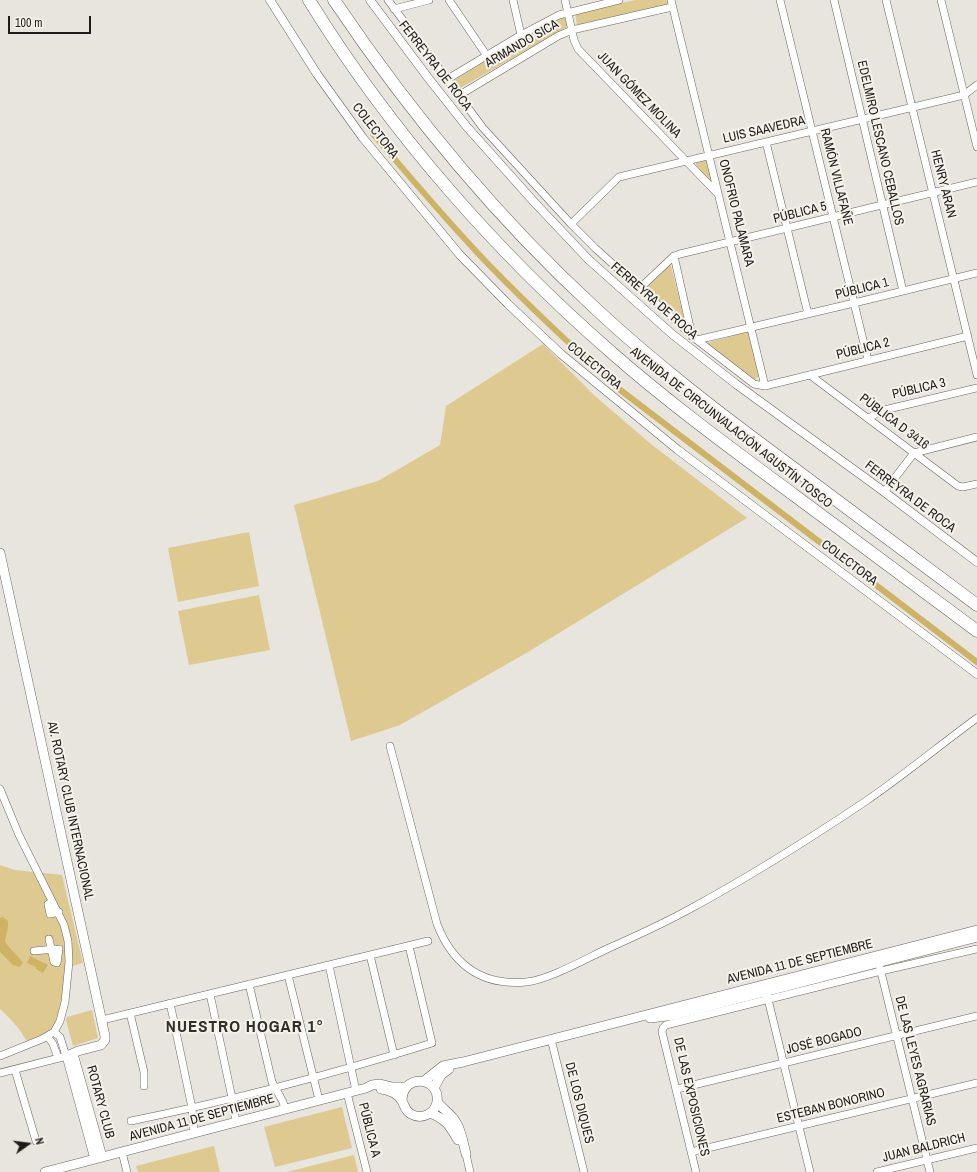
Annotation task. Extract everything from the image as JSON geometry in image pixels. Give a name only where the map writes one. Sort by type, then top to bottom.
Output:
[{"type":"highway","name":"AVENIDA DE CIRCUNVALACIÓN AGUSTÍN TOSCO","points":[[309,0],[361,78],[429,165],[502,247],[574,319],[694,420],[977,631]]},
{"type":"highway","name":"AVENIDA DE CIRCUNVALACIÓN AGUSTÍN TOSCO","points":[[334,0],[379,66],[434,137],[499,212],[568,284],[680,382],[977,605]]},
{"type":"highway","points":[[936,574],[977,599]]},
{"type":"main road","name":"AV. ROTARY CLUB INTERNACIONAL","points":[[0,553],[105,1036],[104,1043],[101,1045],[69,1055]]},
{"type":"main road","name":"AVENIDA 11 DE SEPTIEMBRE","points":[[879,963],[977,930]]},
{"type":"main road","name":"AVENIDA 11 DE SEPTIEMBRE","points":[[630,1019],[675,1015],[977,937]]},
{"type":"main road","name":"AVENIDA 11 DE SEPTIEMBRE","points":[[462,1062],[656,1012],[766,992]]},
{"type":"main road","name":"ROTARY CLUB","points":[[69,1055],[99,1158]]},
{"type":"main road","points":[[424,1081],[434,1088],[437,1094],[437,1102],[435,1108],[430,1113],[415,1116],[406,1111],[402,1101],[402,1095],[406,1087],[413,1082],[424,1081],[443,1066],[462,1062]]},
{"type":"main road","points":[[434,1088],[441,1075],[450,1067],[462,1062]]},
{"type":"main road","name":"AVENIDA 11 DE SEPTIEMBRE","points":[[45,1172],[352,1092],[366,1088],[372,1084],[406,1087]]},
{"type":"main road","points":[[366,1088],[386,1090],[397,1096],[402,1101]]},
{"type":"main road","points":[[437,1102],[454,1118],[461,1133],[466,1154]]},
{"type":"main road","points":[[430,1113],[443,1118],[452,1129],[466,1154]]},
{"type":"street","name":"COLECTORA","points":[[270,0],[317,74],[363,138],[460,255],[508,304],[592,380],[678,450],[977,674]]},
{"type":"street","name":"FERREYRA DE ROCA","points":[[388,0],[446,80],[491,138],[571,224]]},
{"type":"street","points":[[394,9],[429,0]]},
{"type":"street","points":[[449,0],[487,56]]},
{"type":"street","points":[[513,0],[521,35]]},
{"type":"street","name":"JUAN GÓMEZ MOLINA","points":[[565,0],[574,40],[578,49],[718,194]]},
{"type":"street","name":"ARMANDO SICA","points":[[446,80],[521,35],[559,15],[619,0]]},
{"type":"street","name":"RAMÓN VILLAFAÑE","points":[[780,0],[868,360]]},
{"type":"street","name":"EDELMIRO LESCANO CEBALLOS","points":[[834,0],[903,291]]},
{"type":"street","name":"HENRY ARAN","points":[[886,0],[977,375]]},
{"type":"street","points":[[941,0],[977,147]]},
{"type":"street","name":"FERREYRA DE ROCA","points":[[370,2],[467,127],[519,186],[589,260],[672,334],[736,384],[977,562]]},
{"type":"street","name":"ARMANDO SICA","points":[[458,96],[558,36],[572,30],[672,3]]},
{"type":"street","name":"ONOFRIO PALAMARA","points":[[672,3],[765,386]]},
{"type":"street","name":"LUIS SAAVEDRA","points":[[571,224],[619,177],[964,95],[977,85]]},
{"type":"street","points":[[766,142],[808,314]]},
{"type":"street","name":"PÚBLICA 5","points":[[639,289],[674,256],[977,182]]},
{"type":"street","points":[[571,224],[639,289],[694,338],[749,382],[757,386],[765,386]]},
{"type":"street","points":[[674,256],[694,338]]},
{"type":"street","name":"PÚBLICA 1","points":[[694,338],[808,314],[977,273]]},
{"type":"street","name":"PÚBLICA 2","points":[[765,386],[968,336]]},
{"type":"street","name":"PÚBLICA D 3416","points":[[810,374],[958,486],[964,487],[977,484]]},
{"type":"street","name":"PÚBLICA 3","points":[[869,418],[880,411],[977,388]]},
{"type":"street","points":[[884,492],[914,453],[977,437]]},
{"type":"street","points":[[390,746],[437,924],[446,944],[458,961],[480,976],[504,982],[528,982],[554,974],[664,922],[688,910],[771,862],[867,800],[977,718]]},
{"type":"street","points":[[0,789],[19,835],[56,912],[64,924],[69,949],[69,972],[65,1002],[60,1021],[51,1034],[0,1056]]},
{"type":"street","points":[[49,939],[55,949]]},
{"type":"street","points":[[102,1020],[428,941]]},
{"type":"street","points":[[131,1121],[274,1088],[432,1043],[409,946]]},
{"type":"street","points":[[34,951],[69,949]]},
{"type":"street","points":[[810,1172],[766,992],[879,963],[977,949]]},
{"type":"street","points":[[370,955],[394,1055]]},
{"type":"street","name":"DE LAS LEYES AGRARIAS","points":[[879,963],[930,1172]]},
{"type":"street","name":"PÚBLICA A","points":[[329,965],[351,1067],[352,1092],[367,1172]]},
{"type":"street","points":[[288,975],[319,1100]]},
{"type":"street","points":[[249,984],[272,1082],[283,1102],[285,1109]]},
{"type":"street","name":"DE LAS EXPOSICIONES","points":[[696,1172],[662,1032],[663,1028],[666,1025],[766,992]]},
{"type":"street","points":[[210,994],[236,1122]]},
{"type":"street","points":[[170,1003],[192,1108],[194,1133]]},
{"type":"street","points":[[130,1013],[144,1072],[144,1086]]},
{"type":"street","name":"JOSÉ BOGADO","points":[[677,1089],[977,1016]]},
{"type":"street","points":[[0,1073],[69,1055],[60,1037],[51,1034]]},
{"type":"street","points":[[51,1034],[58,1058]]},
{"type":"street","name":"DE LOS DIQUES","points":[[551,1039],[584,1172]]},
{"type":"street","points":[[15,1070],[36,1141]]},
{"type":"street","name":"ESTEBAN BONORINO","points":[[692,1152],[977,1082]]},
{"type":"street","name":"JUAN BALDRICH","points":[[877,1172],[977,1148]]},
{"type":"street","points":[[122,1152],[127,1172]]},
{"type":"street","points":[[466,1154],[470,1172]]},
{"type":"shaded area","points":[[636,0],[669,0],[670,5],[577,25],[575,13]]},
{"type":"shaded area","points":[[565,16],[567,27],[455,91],[448,84],[507,48]]},
{"type":"shaded area","points":[[706,159],[712,180],[709,180],[696,165],[696,161]]},
{"type":"shaded area","points":[[669,265],[671,266],[686,326],[647,289],[647,287]]},
{"type":"shaded area","points":[[747,332],[749,334],[759,376],[756,379],[707,343]]},
{"type":"shaded area","points":[[543,344],[595,396],[651,444],[747,518],[528,652],[400,725],[351,741],[294,505],[378,481],[440,445],[446,406]]},
{"type":"shaded area","points":[[249,532],[259,586],[178,602],[168,548]]},
{"type":"shaded area","points":[[259,595],[270,650],[189,665],[178,611]]},
{"type":"shaded area","points":[[0,865],[15,870],[62,875],[83,963],[72,966],[58,1026],[29,1045],[16,1026],[0,1009]]},
{"type":"shaded area","points":[[3,917],[8,921],[5,941],[23,963],[19,967],[13,965],[0,952],[0,918]]},
{"type":"shaded area","points":[[30,956],[48,965],[43,973],[36,969],[36,967],[27,963]]},
{"type":"shaded area","points":[[92,1010],[98,1038],[73,1046],[66,1020],[67,1017]]},
{"type":"shaded area","points":[[342,1107],[352,1148],[275,1167],[264,1127]]},
{"type":"shaded area","points":[[214,1146],[220,1172],[138,1172],[136,1166]]},
{"type":"shaded area","points":[[354,1155],[358,1172],[287,1172]]},
{"type":"waterway","points":[[373,134],[476,252],[555,330],[619,389],[977,662]]},
{"type":"district","name":"NUESTRO HOGAR 1°","points":[[245,1027]]}]
